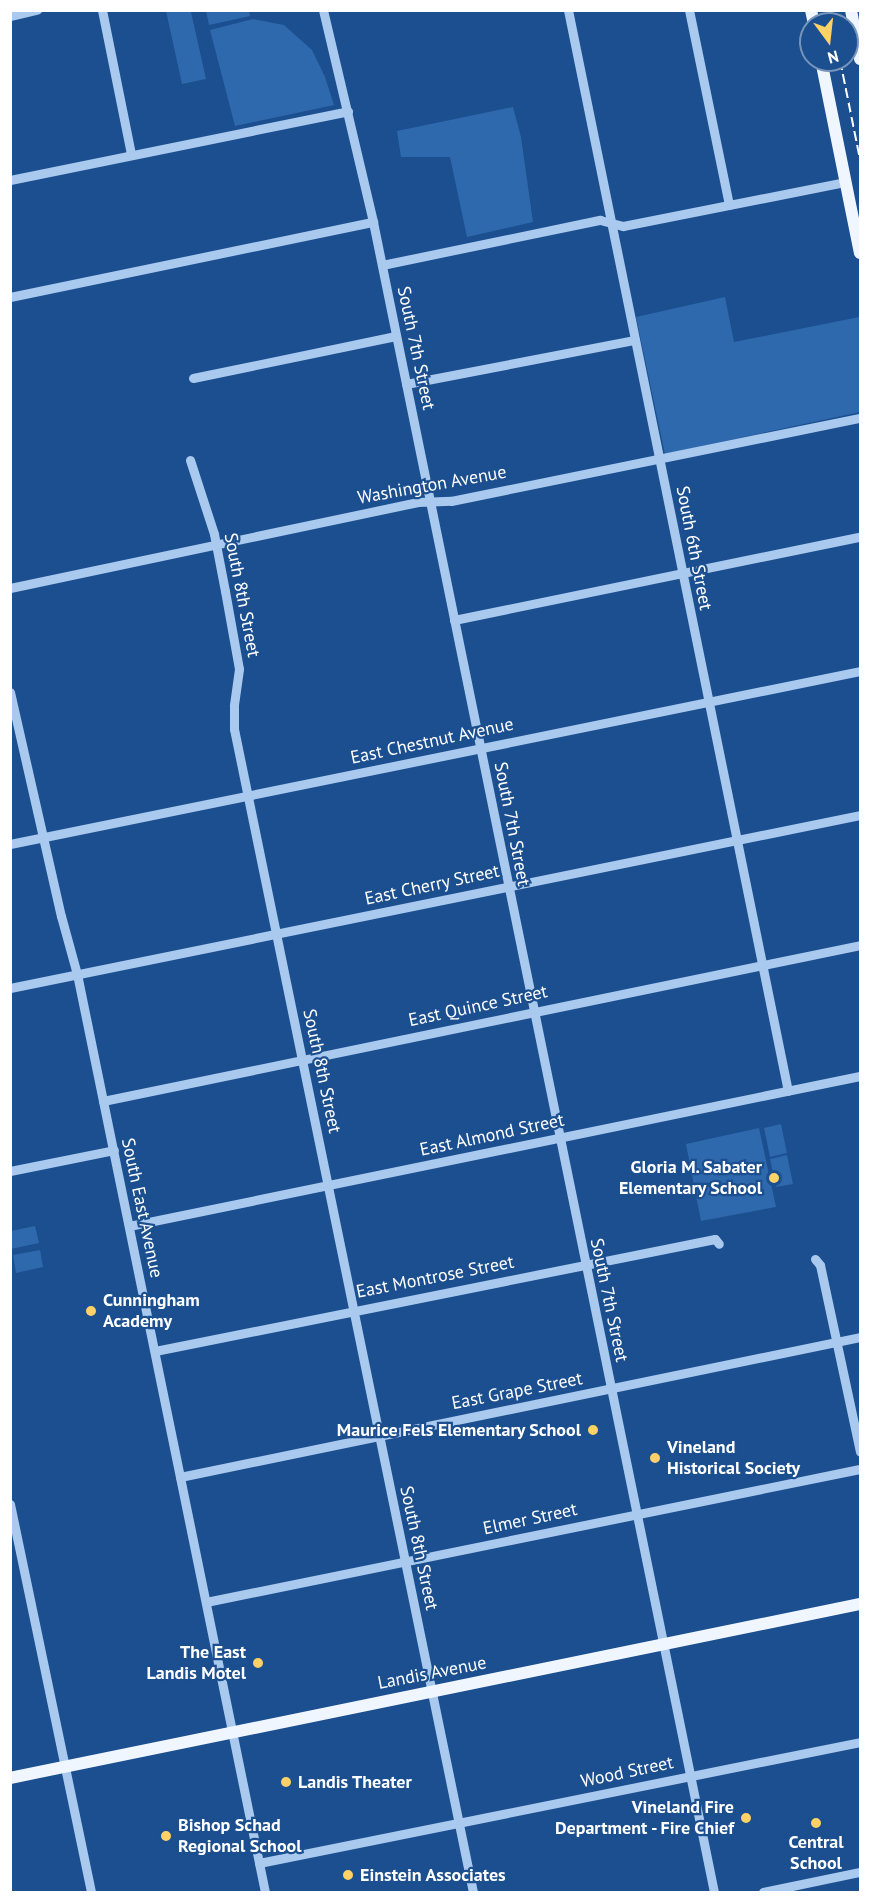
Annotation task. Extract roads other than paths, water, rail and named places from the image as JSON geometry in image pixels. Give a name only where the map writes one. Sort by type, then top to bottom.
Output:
[{"type":"main road","points":[[851,10],[861,59]]},
{"type":"main road","points":[[823,72],[861,253]]},
{"type":"main road","name":"Landis Avenue","points":[[10,1778],[861,1604]]},
{"type":"street","points":[[10,16],[37,10]]},
{"type":"street","points":[[102,10],[131,154]]},
{"type":"street","name":"South 7th Street","points":[[323,10],[382,265],[714,1893]]},
{"type":"street","name":"South 6th Street","points":[[568,10],[788,1091]]},
{"type":"street","points":[[689,10],[729,205]]},
{"type":"street","points":[[10,180],[348,111]]},
{"type":"street","points":[[382,265],[600,220],[623,226],[846,182]]},
{"type":"street","points":[[10,297],[373,222]]},
{"type":"street","points":[[193,378],[396,336]]},
{"type":"street","points":[[406,384],[635,340]]},
{"type":"street","name":"Washington Avenue","points":[[10,588],[418,502],[451,501],[861,418]]},
{"type":"street","name":"South 8th Street","points":[[190,460],[216,543],[238,659],[234,729],[473,1893]]},
{"type":"street","points":[[454,620],[861,537]]},
{"type":"street","name":"East Chestnut Avenue","points":[[10,844],[861,671]]},
{"type":"street","name":"South East Avenue","points":[[10,692],[77,974],[265,1893]]},
{"type":"street","name":"East Cherry Street","points":[[10,988],[861,815]]},
{"type":"street","name":"East Quince Street","points":[[103,1101],[861,945]]},
{"type":"street","name":"East Almond Street","points":[[129,1226],[861,1076]]},
{"type":"street","points":[[10,1171],[114,1150]]},
{"type":"street","name":"East Montrose Street","points":[[155,1351],[715,1239],[719,1244]]},
{"type":"street","points":[[815,1258],[820,1265],[861,1452]]},
{"type":"street","name":"East Grape Street","points":[[180,1477],[861,1337]]},
{"type":"street","name":"Elmer Street","points":[[206,1602],[861,1469]]},
{"type":"street","points":[[10,1504],[91,1893]]},
{"type":"street","name":"Wood Street","points":[[259,1863],[861,1742]]},
{"type":"street","points":[[763,1893],[861,1872]]},
{"type":"railway","points":[[842,72],[860,159]]},
{"type":"place","name":"Gloria M. Sabater Elementary School","points":[[774,1178]]},
{"type":"place","name":"Cunningham Academy","points":[[91,1311]]},
{"type":"place","name":"Maurice Fels Elementary School","points":[[593,1430]]},
{"type":"place","name":"Vineland Historical Society","points":[[655,1458]]},
{"type":"place","name":"The East Landis Motel","points":[[258,1663]]},
{"type":"place","name":"Landis Theater","points":[[286,1782]]},
{"type":"place","name":"Vineland Fire Department - Fire Chief","points":[[746,1818]]},
{"type":"place","name":"Central School","points":[[816,1823]]},
{"type":"place","name":"Bishop Schad Regional School","points":[[166,1836]]},
{"type":"place","name":"Einstein Associates","points":[[348,1875]]}]
